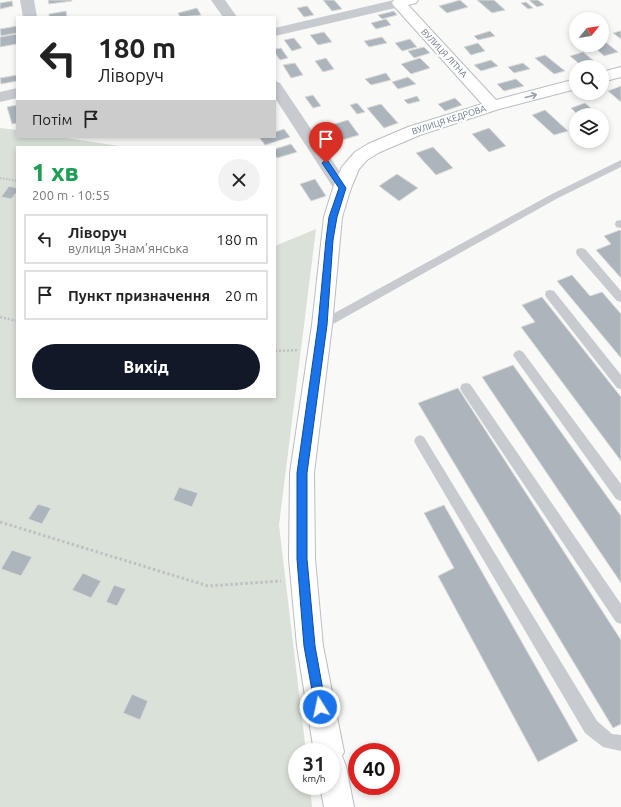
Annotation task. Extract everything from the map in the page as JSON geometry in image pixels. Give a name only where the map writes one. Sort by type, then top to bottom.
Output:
[{"type":"street","points":[[27,0],[30,16]]},
{"type":"street","points":[[218,0],[229,16]]},
{"type":"street","points":[[276,32],[402,1]]},
{"type":"street","name":"ВУЛИЦЯ ЛІТНА","points":[[402,1],[493,106]]},
{"type":"street","points":[[609,75],[621,72]]},
{"type":"street","name":"ВУЛИЦЯ КЕДРОВА","points":[[327,743],[310,646],[302,559],[302,473],[322,325],[333,217],[342,188],[351,167],[361,156],[374,148],[414,131],[493,106],[569,86]]},
{"type":"street","points":[[276,88],[342,188]]},
{"type":"street","points":[[0,97],[16,93]]},
{"type":"street","points":[[337,795],[339,807]]},
{"type":"lane","points":[[322,325],[555,196],[621,163]]},
{"type":"lane","points":[[581,252],[621,298]]},
{"type":"lane","points":[[550,294],[621,384]]},
{"type":"lane","points":[[519,355],[621,495]]},
{"type":"lane","points":[[466,388],[621,617]]},
{"type":"lane","points":[[420,441],[591,727],[609,741],[621,743]]},
{"type":"path","points":[[0,178],[16,181]]},
{"type":"path","points":[[0,317],[16,321]]},
{"type":"path","points":[[0,522],[208,586],[304,580]]},
{"type":"shaded area","points":[[0,128],[16,130],[16,138],[67,138],[119,146],[16,146],[16,398],[276,398],[276,246],[316,229],[279,525],[305,743],[288,743],[288,795],[311,795],[312,807],[0,807]]},
{"type":"building","points":[[48,0],[72,0],[72,1],[49,4]]},
{"type":"building","points":[[323,0],[334,0],[342,9],[332,11]]},
{"type":"building","points":[[460,0],[468,7],[447,13],[439,6]]},
{"type":"building","points":[[477,0],[494,0],[505,10],[492,13]]},
{"type":"building","points":[[529,0],[538,0],[544,5],[537,7]]},
{"type":"building","points":[[12,1],[13,6],[0,9],[0,3]]},
{"type":"building","points":[[526,2],[533,8],[528,9],[521,3]]},
{"type":"building","points":[[307,6],[314,15],[304,17],[297,8]]},
{"type":"building","points":[[197,8],[201,15],[180,16],[178,13]]},
{"type":"building","points":[[66,11],[67,16],[49,16],[49,14]]},
{"type":"building","points":[[394,11],[397,15],[382,19],[378,15]]},
{"type":"building","points":[[386,19],[391,25],[376,29],[371,23]]},
{"type":"building","points":[[16,26],[16,33],[1,36],[0,29]]},
{"type":"building","points":[[490,31],[495,36],[478,40],[474,36]]},
{"type":"building","points":[[621,31],[621,39],[613,33]]},
{"type":"building","points":[[324,32],[332,42],[318,45],[310,35]]},
{"type":"building","points":[[16,34],[16,44],[0,47],[0,37]]},
{"type":"building","points":[[382,37],[387,43],[369,47],[364,41]]},
{"type":"building","points":[[294,38],[302,48],[292,51],[284,40]]},
{"type":"building","points":[[410,39],[417,47],[402,51],[395,43]]},
{"type":"building","points":[[478,43],[485,51],[471,55],[464,47]]},
{"type":"building","points":[[609,45],[618,52],[604,56],[600,52],[609,52]]},
{"type":"building","points":[[424,47],[430,53],[414,58],[408,51]]},
{"type":"building","points":[[281,48],[288,58],[280,60],[276,54],[276,49]]},
{"type":"building","points":[[583,52],[593,60],[575,60],[570,56]]},
{"type":"building","points":[[545,55],[565,71],[554,74],[535,58]]},
{"type":"building","points":[[326,58],[334,69],[323,72],[315,61]]},
{"type":"building","points":[[420,58],[430,68],[411,74],[401,64]]},
{"type":"building","points":[[491,60],[498,66],[481,71],[474,65]]},
{"type":"building","points":[[295,63],[303,75],[291,78],[283,65]]},
{"type":"building","points":[[523,63],[530,69],[514,73],[508,67]]},
{"type":"building","points":[[386,73],[391,80],[371,85],[365,79]]},
{"type":"building","points":[[16,75],[16,81],[1,84],[0,78]]},
{"type":"building","points":[[408,77],[416,84],[398,89],[392,82]]},
{"type":"building","points":[[516,79],[524,86],[504,91],[497,84]]},
{"type":"building","points":[[621,86],[621,102],[609,92]]},
{"type":"building","points":[[313,95],[321,106],[313,108],[305,97]]},
{"type":"building","points":[[417,96],[420,101],[408,104],[404,100]]},
{"type":"building","points":[[455,98],[462,105],[445,111],[438,104]]},
{"type":"building","points":[[357,103],[365,112],[357,114],[350,105]]},
{"type":"building","points":[[585,103],[591,108],[571,108]]},
{"type":"building","points":[[381,104],[398,123],[384,128],[367,108]]},
{"type":"building","points":[[16,105],[16,123],[12,124],[7,107]]},
{"type":"building","points":[[545,110],[568,131],[554,135],[532,115]]},
{"type":"building","points":[[348,120],[359,135],[339,141],[328,126]]},
{"type":"building","points":[[489,128],[506,146],[489,152],[472,134]]},
{"type":"building","points":[[284,129],[290,137],[265,145],[260,138],[276,138],[276,132]]},
{"type":"building","points":[[291,144],[297,152],[277,158],[276,149]]},
{"type":"building","points":[[433,147],[453,168],[436,175],[416,153]]},
{"type":"building","points":[[397,174],[418,188],[399,201],[379,186]]},
{"type":"building","points":[[315,179],[326,196],[311,201],[300,184]]},
{"type":"building","points":[[9,186],[16,188],[16,193],[11,199],[1,197]]},
{"type":"building","points":[[620,230],[621,278],[596,250],[611,244],[604,236]]},
{"type":"building","points":[[572,275],[590,296],[602,292],[621,314],[621,358],[557,281]]},
{"type":"building","points":[[542,297],[621,397],[621,461],[521,327],[535,322],[522,305]]},
{"type":"building","points":[[513,365],[621,516],[621,583],[482,377]]},
{"type":"building","points":[[458,388],[621,640],[621,724],[613,728],[418,403]]},
{"type":"building","points":[[179,487],[198,493],[192,507],[173,500]]},
{"type":"building","points":[[38,504],[51,508],[42,524],[28,519]]},
{"type":"building","points":[[444,505],[578,741],[538,762],[438,576],[454,568],[424,513]]},
{"type":"building","points":[[12,550],[32,557],[21,576],[1,569]]},
{"type":"building","points":[[83,573],[101,581],[91,598],[72,590]]},
{"type":"building","points":[[114,585],[126,589],[117,606],[106,602]]},
{"type":"building","points":[[132,694],[148,701],[140,720],[123,713]]},
{"type":"route","points":[[320,707],[310,646],[302,559],[302,473],[322,325],[333,217],[342,188],[326,163]]}]
